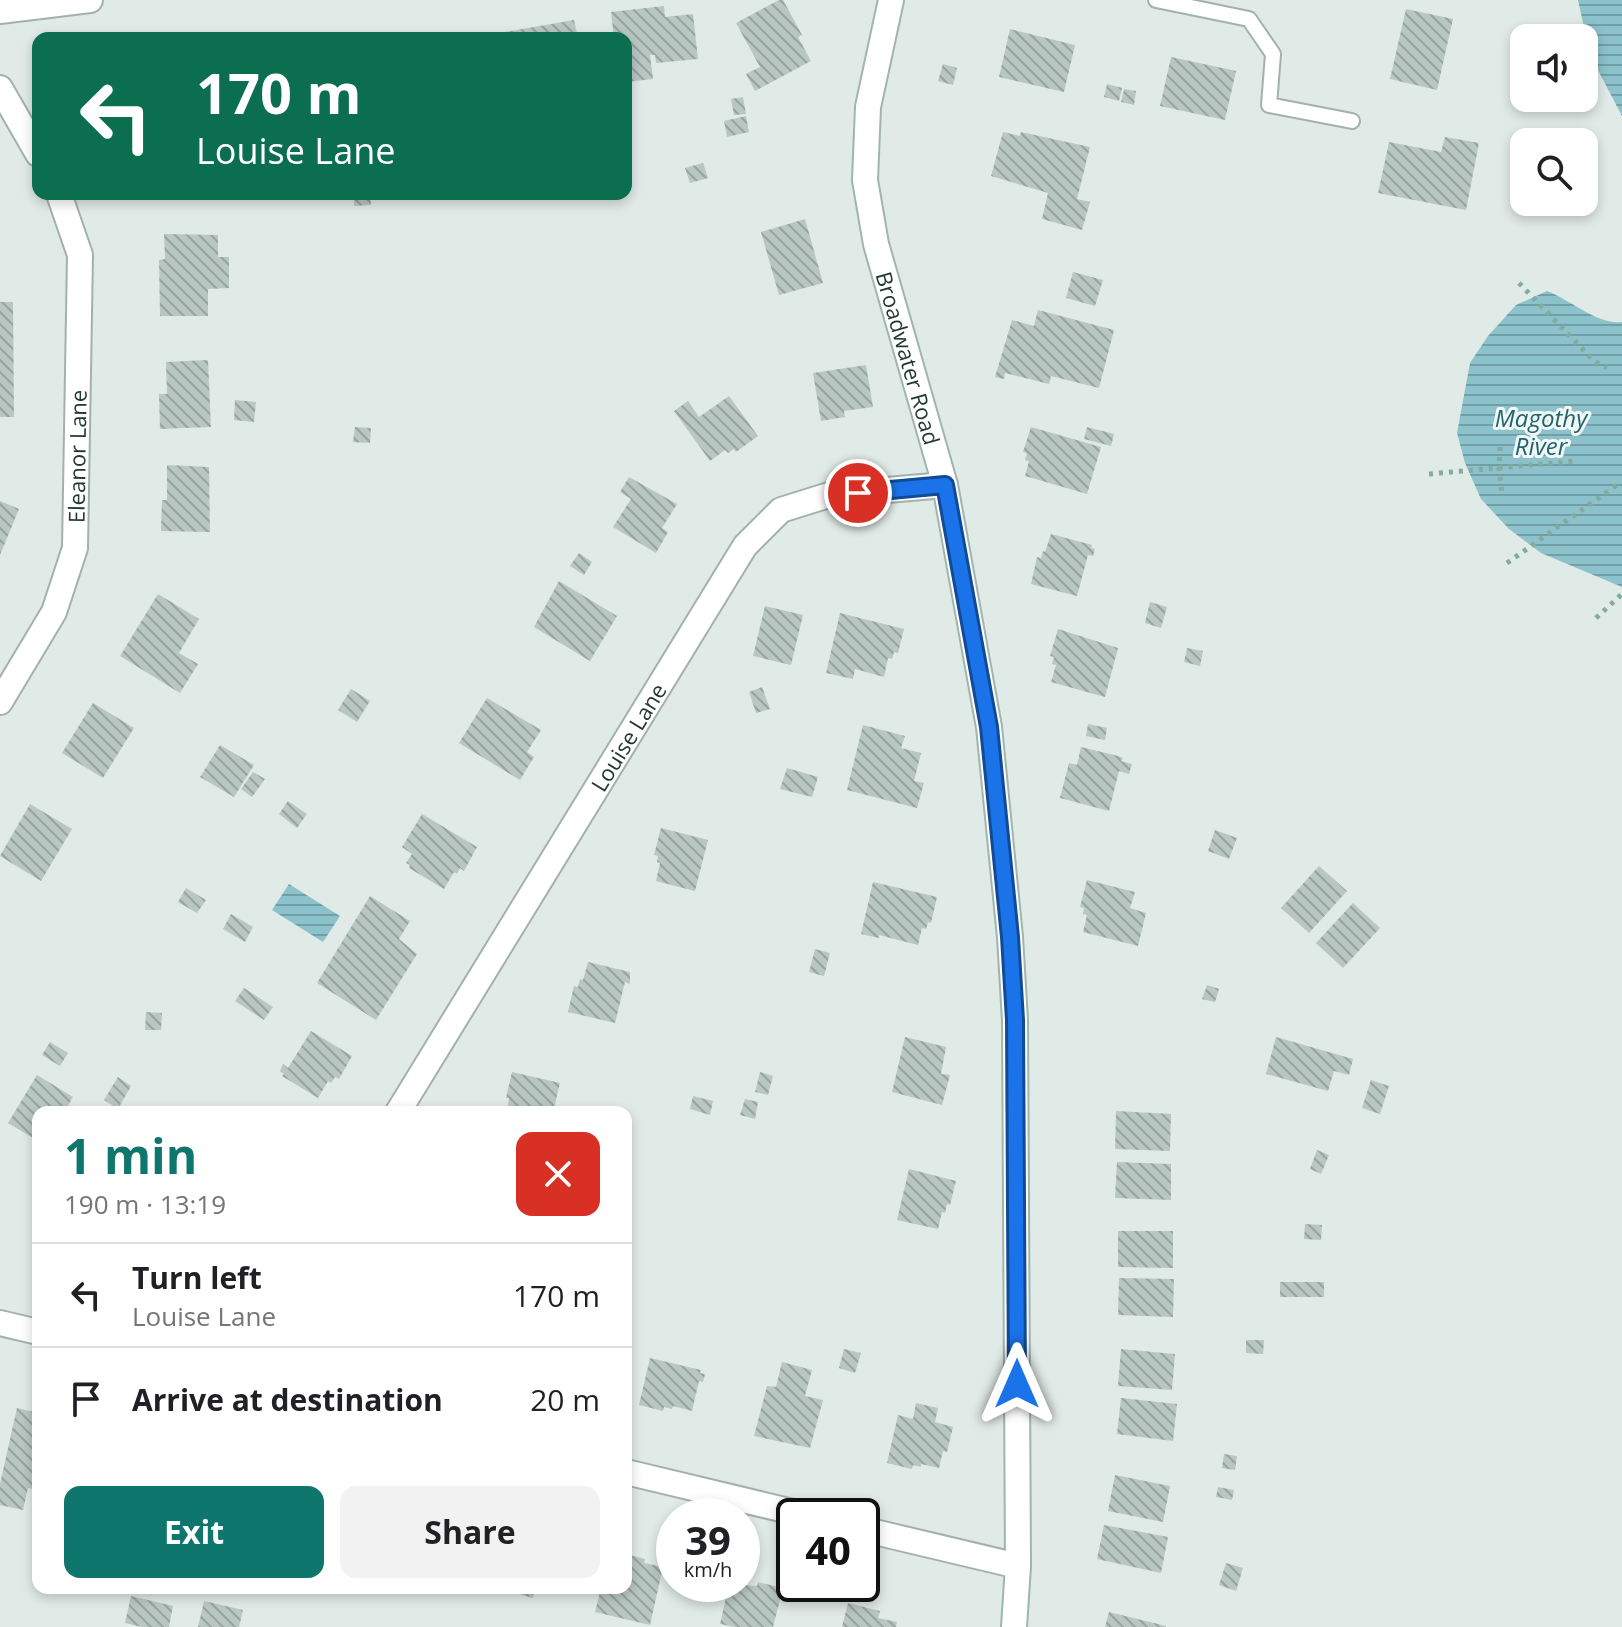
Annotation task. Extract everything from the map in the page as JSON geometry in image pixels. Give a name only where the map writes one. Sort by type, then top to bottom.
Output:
[{"type":"street","points":[[0,11],[90,0]]},
{"type":"street","name":"Broadwater Road","points":[[891,0],[868,107],[865,180],[876,244],[945,485],[989,727],[1010,937],[1015,1035],[1018,1566],[1014,1627]]},
{"type":"street","points":[[0,88],[32,144]]},
{"type":"street","name":"Eleanor Lane","points":[[0,702],[54,612],[75,548],[80,255],[61,200]]},
{"type":"street","name":"Louise Lane","points":[[402,1106],[745,546],[781,510],[829,495],[945,485]]},
{"type":"street","points":[[0,1323],[32,1331]]},
{"type":"street","points":[[632,1473],[776,1508]]},
{"type":"street","points":[[880,1533],[1018,1566]]},
{"type":"lane","points":[[1156,0],[1249,19],[1273,54],[1269,105],[1352,121]]},
{"type":"path","points":[[1519,283],[1594,361],[1607,368]]},
{"type":"path","points":[[1500,447],[1502,494]]},
{"type":"path","points":[[1429,474],[1575,461]]},
{"type":"path","points":[[1507,563],[1621,482]]},
{"type":"path","points":[[1596,618],[1622,594]]},
{"type":"water","points":[[1578,0],[1622,0],[1622,116],[1598,70],[1598,24],[1583,24]]},
{"type":"water","name":"Magothy River","points":[[1547,291],[1603,320],[1622,322],[1622,587],[1541,553],[1509,529],[1481,499],[1465,463],[1457,433],[1470,363],[1488,336],[1516,305]]},
{"type":"water","points":[[289,884],[340,916],[323,942],[272,910]]},
{"type":"building","points":[[783,0],[802,35],[798,37],[811,61],[755,91],[746,74],[760,67],[736,23]]},
{"type":"building","points":[[664,6],[665,17],[693,14],[698,59],[656,63],[655,55],[650,55],[653,79],[632,81],[632,32],[613,32],[611,12]]},
{"type":"building","points":[[1406,9],[1453,19],[1437,90],[1390,79]]},
{"type":"building","points":[[574,20],[577,32],[505,32]]},
{"type":"building","points":[[1010,29],[1075,45],[1064,92],[999,77]]},
{"type":"building","points":[[1171,57],[1236,71],[1225,120],[1160,106]]},
{"type":"building","points":[[943,64],[957,68],[953,85],[938,81]]},
{"type":"building","points":[[1107,84],[1122,88],[1119,101],[1104,97]]},
{"type":"building","points":[[1124,89],[1136,91],[1134,105],[1121,102]]},
{"type":"building","points":[[743,97],[746,114],[734,115],[731,99]]},
{"type":"building","points":[[746,116],[749,132],[727,137],[724,121]]},
{"type":"building","points":[[1003,132],[1020,136],[1021,132],[1090,147],[1077,199],[1090,202],[1082,230],[1042,219],[1048,193],[991,176]]},
{"type":"building","points":[[1445,137],[1479,143],[1466,210],[1378,193],[1389,142],[1441,152]]},
{"type":"building","points":[[703,163],[708,178],[690,183],[685,168]]},
{"type":"building","points":[[354,200],[371,200],[371,205],[354,206]]},
{"type":"building","points":[[805,219],[823,283],[779,295],[761,232]]},
{"type":"building","points":[[164,234],[218,235],[218,257],[229,257],[229,288],[208,289],[208,316],[160,316],[159,260],[165,259]]},
{"type":"building","points":[[1073,272],[1103,280],[1095,306],[1066,298]]},
{"type":"building","points":[[0,302],[13,302],[14,417],[0,417]]},
{"type":"building","points":[[1038,310],[1114,330],[1099,388],[1051,376],[1049,384],[1005,373],[1004,379],[995,377],[1012,320],[1034,326]]},
{"type":"building","points":[[208,360],[211,427],[160,429],[159,394],[167,394],[166,362]]},
{"type":"building","points":[[866,365],[873,407],[844,411],[845,417],[821,421],[813,373]]},
{"type":"building","points":[[729,396],[758,436],[736,452],[734,449],[728,453],[725,450],[710,461],[674,411],[688,401],[699,417]]},
{"type":"building","points":[[235,400],[256,402],[254,422],[234,420]]},
{"type":"building","points":[[355,427],[371,428],[370,443],[353,442]]},
{"type":"building","points":[[1031,427],[1101,447],[1087,494],[1025,476],[1029,461],[1025,460],[1027,453],[1023,452]]},
{"type":"building","points":[[1087,427],[1114,434],[1111,446],[1084,439]]},
{"type":"building","points":[[167,465],[209,467],[210,532],[161,531],[162,500],[167,500]]},
{"type":"building","points":[[629,477],[677,504],[662,528],[668,532],[656,553],[613,527],[631,499],[620,492]]},
{"type":"building","points":[[0,501],[19,509],[0,555]]},
{"type":"building","points":[[1051,534],[1092,545],[1091,548],[1095,549],[1093,556],[1088,555],[1077,596],[1031,584],[1037,557],[1041,558],[1045,552]]},
{"type":"building","points":[[579,553],[592,562],[584,575],[570,566]]},
{"type":"building","points":[[559,581],[617,616],[590,661],[534,627]]},
{"type":"building","points":[[158,594],[199,619],[179,653],[198,664],[180,693],[120,656]]},
{"type":"building","points":[[1150,602],[1167,607],[1161,628],[1145,623]]},
{"type":"building","points":[[765,606],[803,615],[791,665],[753,656]]},
{"type":"building","points":[[840,613],[904,629],[898,653],[894,652],[892,659],[888,658],[884,677],[855,669],[853,679],[826,673]]},
{"type":"building","points":[[1058,629],[1118,648],[1105,697],[1051,682],[1056,665],[1052,664],[1054,657],[1050,656]]},
{"type":"building","points":[[1187,648],[1203,651],[1200,666],[1184,662]]},
{"type":"building","points":[[762,687],[770,709],[756,713],[749,692]]},
{"type":"building","points":[[351,689],[370,701],[357,722],[338,710]]},
{"type":"building","points":[[487,698],[541,730],[527,752],[534,757],[520,780],[459,743]]},
{"type":"building","points":[[93,703],[134,728],[103,778],[62,753]]},
{"type":"building","points":[[1088,724],[1107,728],[1105,740],[1086,736]]},
{"type":"building","points":[[863,725],[905,736],[901,748],[921,753],[914,781],[924,783],[917,808],[847,790]]},
{"type":"building","points":[[220,745],[254,765],[234,797],[200,777]]},
{"type":"building","points":[[1081,747],[1118,756],[1123,758],[1121,761],[1132,764],[1129,774],[1119,771],[1109,811],[1060,798],[1069,763],[1077,765]]},
{"type":"building","points":[[787,768],[818,777],[812,797],[780,789]]},
{"type":"building","points":[[253,772],[265,779],[252,797],[241,789]]},
{"type":"building","points":[[288,801],[307,814],[297,828],[279,814]]},
{"type":"building","points":[[30,804],[72,829],[41,881],[0,856]]},
{"type":"building","points":[[422,814],[477,847],[464,871],[460,868],[457,874],[454,872],[444,889],[409,868],[410,865],[406,863],[412,854],[402,847]]},
{"type":"building","points":[[661,828],[708,840],[695,891],[656,881],[660,863],[657,862],[658,856],[654,855]]},
{"type":"building","points":[[1215,830],[1237,838],[1229,859],[1208,851]]},
{"type":"building","points":[[1319,866],[1347,891],[1309,933],[1281,908]]},
{"type":"building","points":[[1087,880],[1135,892],[1130,908],[1146,913],[1138,946],[1083,932],[1087,915],[1080,907]]},
{"type":"building","points":[[873,882],[937,897],[931,923],[928,922],[926,929],[922,928],[918,945],[879,935],[879,938],[861,934]]},
{"type":"building","points":[[186,888],[206,900],[197,913],[178,902]]},
{"type":"building","points":[[370,896],[410,921],[399,939],[417,954],[376,1020],[317,983]]},
{"type":"building","points":[[1353,903],[1380,928],[1343,968],[1316,943]]},
{"type":"building","points":[[231,914],[253,927],[245,942],[223,929]]},
{"type":"building","points":[[815,949],[830,953],[824,976],[809,972]]},
{"type":"building","points":[[588,962],[630,972],[630,984],[625,982],[615,1023],[568,1012],[574,986],[578,987],[580,979],[583,980]]},
{"type":"building","points":[[1207,985],[1219,989],[1215,1002],[1202,999]]},
{"type":"building","points":[[244,988],[273,1007],[264,1020],[235,1001]]},
{"type":"building","points":[[146,1012],[162,1013],[161,1030],[145,1030]]},
{"type":"building","points":[[311,1031],[352,1056],[339,1079],[335,1077],[331,1083],[328,1081],[318,1098],[282,1076],[284,1074],[280,1071],[283,1064],[288,1068]]},
{"type":"building","points":[[905,1037],[946,1047],[941,1074],[950,1075],[942,1105],[892,1092]]},
{"type":"building","points":[[1276,1037],[1353,1059],[1349,1075],[1334,1071],[1328,1091],[1266,1074]]},
{"type":"building","points":[[50,1042],[68,1053],[60,1066],[42,1055]]},
{"type":"building","points":[[512,1072],[560,1083],[554,1106],[508,1106],[509,1098],[506,1098]]},
{"type":"building","points":[[760,1072],[773,1076],[768,1095],[755,1092]]},
{"type":"building","points":[[37,1075],[73,1097],[68,1106],[32,1106],[32,1137],[8,1123]]},
{"type":"building","points":[[118,1077],[131,1086],[120,1106],[104,1100]]},
{"type":"building","points":[[1371,1080],[1389,1086],[1380,1114],[1362,1108]]},
{"type":"building","points":[[693,1096],[713,1101],[710,1115],[690,1109]]},
{"type":"building","points":[[745,1099],[758,1102],[755,1119],[740,1115]]},
{"type":"building","points":[[1116,1111],[1171,1114],[1170,1151],[1115,1149]]},
{"type":"building","points":[[1317,1150],[1329,1155],[1321,1174],[1310,1169]]},
{"type":"building","points":[[1117,1162],[1171,1164],[1171,1200],[1115,1198]]},
{"type":"building","points":[[909,1169],[956,1181],[950,1205],[947,1204],[945,1213],[942,1212],[938,1229],[897,1220]]},
{"type":"building","points":[[1305,1224],[1322,1225],[1321,1240],[1304,1239]]},
{"type":"building","points":[[1118,1231],[1173,1231],[1173,1268],[1118,1267]]},
{"type":"building","points":[[1119,1278],[1174,1279],[1173,1317],[1118,1315]]},
{"type":"building","points":[[1280,1282],[1324,1282],[1324,1297],[1280,1297]]},
{"type":"building","points":[[1246,1340],[1264,1340],[1263,1354],[1246,1353]]},
{"type":"building","points":[[844,1349],[861,1353],[855,1373],[839,1368]]},
{"type":"building","points":[[1121,1349],[1175,1354],[1172,1390],[1118,1386]]},
{"type":"building","points":[[650,1358],[701,1370],[700,1373],[705,1374],[703,1382],[699,1381],[692,1411],[673,1406],[672,1409],[664,1407],[663,1411],[639,1405]]},
{"type":"building","points":[[782,1362],[812,1370],[805,1396],[823,1400],[810,1448],[754,1436],[767,1386],[776,1387]]},
{"type":"building","points":[[1121,1398],[1177,1404],[1173,1441],[1117,1434]]},
{"type":"building","points":[[916,1403],[938,1408],[935,1422],[953,1427],[947,1452],[943,1451],[939,1468],[921,1464],[921,1467],[913,1465],[912,1469],[887,1463],[898,1415],[913,1419]]},
{"type":"building","points":[[17,1408],[32,1412],[32,1489],[28,1488],[23,1510],[0,1505],[0,1484]]},
{"type":"building","points":[[1224,1454],[1237,1456],[1235,1470],[1222,1468]]},
{"type":"building","points":[[1115,1475],[1170,1486],[1163,1522],[1108,1511]]},
{"type":"building","points":[[1218,1487],[1234,1490],[1232,1500],[1216,1497]]},
{"type":"building","points":[[1104,1525],[1168,1537],[1161,1573],[1097,1559]]},
{"type":"building","points":[[632,1556],[656,1566],[656,1598],[650,1625],[595,1612],[600,1594],[632,1594]]},
{"type":"building","points":[[1226,1563],[1243,1568],[1236,1591],[1219,1585]]},
{"type":"building","points":[[760,1582],[776,1586],[776,1602],[779,1602],[773,1627],[720,1624],[725,1602],[760,1602]]},
{"type":"building","points":[[131,1596],[173,1606],[169,1627],[142,1627],[125,1623]]},
{"type":"building","points":[[204,1601],[243,1610],[239,1627],[198,1627]]},
{"type":"building","points":[[848,1603],[880,1611],[878,1618],[897,1622],[896,1627],[842,1627]]},
{"type":"building","points":[[1109,1612],[1166,1626],[1166,1627],[1105,1627]]},
{"type":"route","points":[[858,493],[945,485],[989,727],[1015,1020],[1017,1384]]}]
